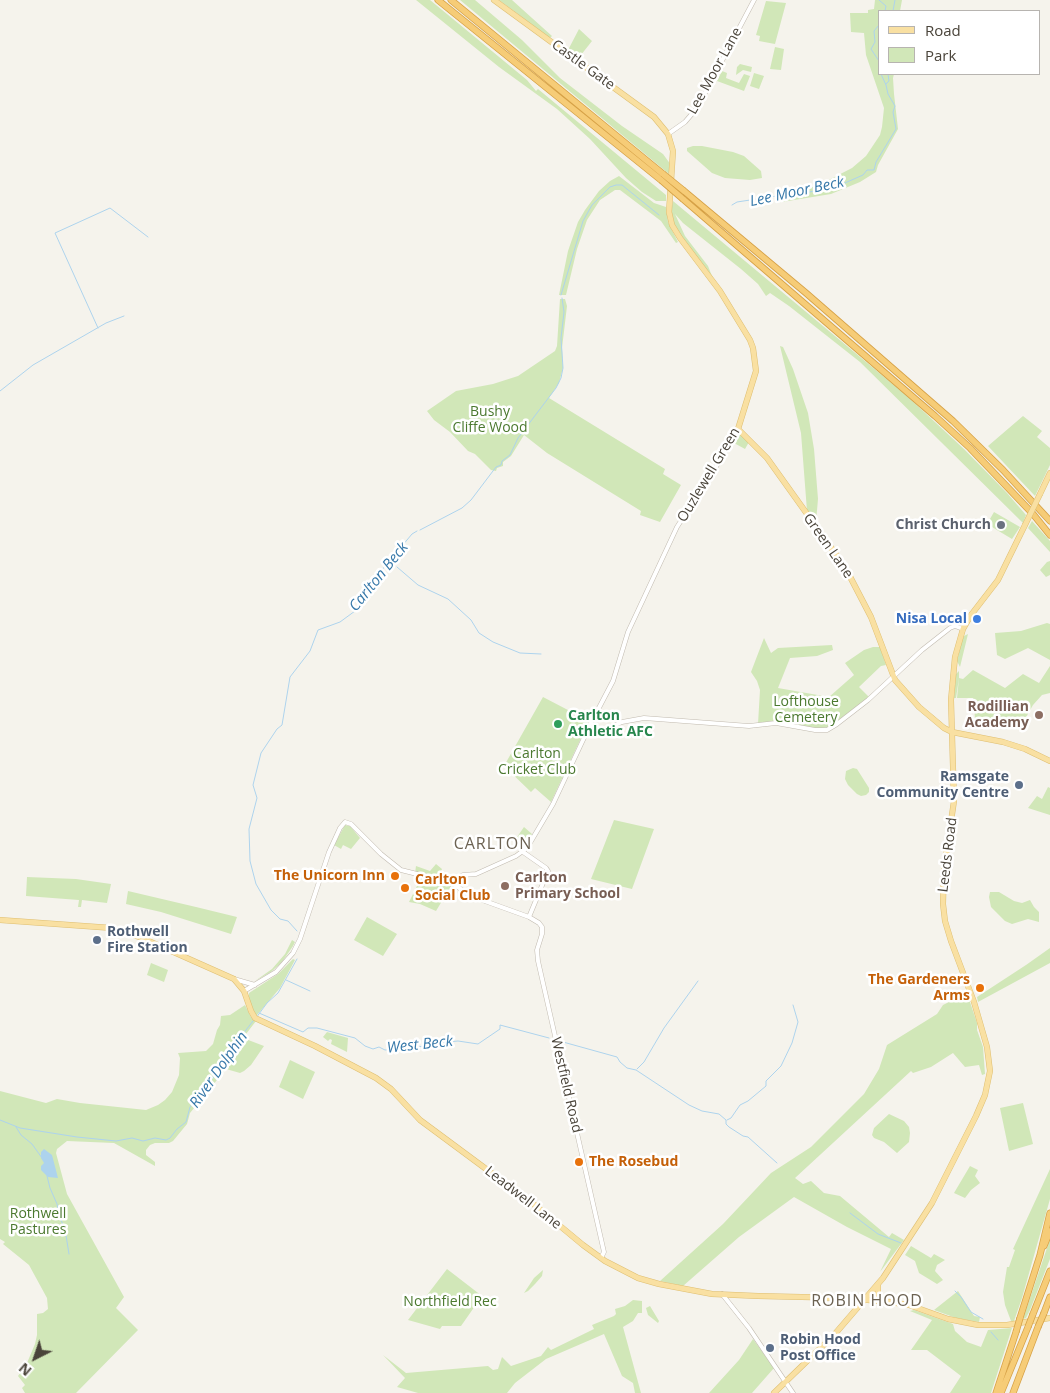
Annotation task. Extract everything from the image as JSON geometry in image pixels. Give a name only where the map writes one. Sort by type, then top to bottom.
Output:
[{"type":"highway","points":[[438,0],[662,177],[684,191],[806,293],[953,421],[1003,470],[1050,521]]},
{"type":"highway","points":[[451,0],[662,177],[683,199],[936,416],[1034,514],[1050,535]]},
{"type":"highway","points":[[996,1393],[1040,1255],[1050,1213]]},
{"type":"highway","points":[[1040,1255],[1050,1231]]},
{"type":"highway","points":[[1001,1393],[1050,1271]]},
{"type":"highway","points":[[1013,1393],[1049,1300]]},
{"type":"main road","name":"Castle Gate","points":[[494,0],[654,117],[668,134]]},
{"type":"main road","name":"Ouzlewell Green","points":[[668,134],[674,151],[669,212],[672,224],[680,238],[720,291],[754,348],[756,370],[738,429]]},
{"type":"main road","name":"Green Lane","points":[[738,429],[767,458],[845,567],[865,604],[882,642],[894,677]]},
{"type":"main road","name":"Leeds Road","points":[[774,1393],[834,1335],[878,1284],[936,1196],[979,1111],[988,1087],[990,1071],[987,1047],[974,1002],[945,921],[943,904],[944,869],[954,801],[951,700],[954,668],[957,646],[963,629],[1001,574],[1050,473]]},
{"type":"main road","points":[[894,677],[926,714],[940,726],[952,732],[1004,742],[1025,749],[1050,761]]},
{"type":"main road","points":[[0,920],[112,928],[142,938],[234,979]]},
{"type":"main road","name":"Leadwell Lane","points":[[234,979],[244,991],[252,1015],[315,1046],[384,1084],[420,1120],[530,1202],[576,1240],[628,1274],[648,1282],[693,1291],[884,1301],[909,1305],[948,1319],[978,1325],[1007,1325],[1050,1318]]},
{"type":"main road","points":[[878,1284],[878,1294],[884,1301]]},
{"type":"main road","points":[[850,1298],[855,1303],[856,1310]]},
{"type":"street","name":"Lee Moor Lane","points":[[668,134],[685,122],[697,108],[754,0]]},
{"type":"street","name":"Ouzlewell Green","points":[[523,852],[534,838],[554,804],[613,681],[628,632],[677,527],[732,442],[738,429]]},
{"type":"street","points":[[586,734],[594,735],[622,722],[644,718],[749,726],[776,723],[815,730],[827,730],[856,710],[922,650],[950,628],[955,626],[963,629]]},
{"type":"street","points":[[244,991],[276,972],[290,958],[296,948],[333,842],[342,824],[346,822],[351,824],[381,854],[401,870],[411,874],[449,881],[471,896],[529,917],[548,871],[523,852],[476,874],[463,875],[449,881]]},
{"type":"street","name":"Westfield Road","points":[[529,917],[542,927],[537,950],[538,961],[604,1252],[601,1258]]},
{"type":"street","points":[[234,979],[255,985]]},
{"type":"street","points":[[722,1294],[749,1328],[792,1393]]},
{"type":"green space","points":[[416,0],[430,0],[527,80],[536,91],[538,89],[666,195],[666,201],[656,201],[642,192],[626,178],[590,139],[557,109],[499,67]]},
{"type":"green space","points":[[460,0],[475,0],[522,40],[560,78],[622,126],[663,154],[671,165],[669,174]]},
{"type":"green space","points":[[499,0],[512,0],[552,36],[550,38]]},
{"type":"green space","points":[[875,0],[902,0],[900,10],[878,10],[878,75],[894,75],[898,129],[876,172],[860,182],[831,194],[782,202],[776,200],[775,195],[817,186],[852,168],[866,156],[880,135],[884,108],[866,55],[864,33],[851,32],[850,13],[868,13],[868,10],[874,9]]},
{"type":"green space","points":[[766,1],[786,3],[775,44],[759,41],[760,36],[756,35]]},
{"type":"green space","points":[[579,29],[592,41],[577,60],[567,52]]},
{"type":"green space","points":[[775,47],[784,49],[781,70],[770,69]]},
{"type":"green space","points":[[740,64],[752,67],[751,72],[743,70],[736,75],[737,67]]},
{"type":"green space","points":[[722,71],[727,73],[726,78],[739,83],[744,74],[750,76],[744,91],[717,81]]},
{"type":"green space","points":[[754,73],[764,76],[759,89],[750,86]]},
{"type":"green space","points":[[693,146],[733,152],[744,156],[761,171],[762,178],[750,180],[725,178],[712,173],[687,151],[687,148]]},
{"type":"green space","points":[[619,176],[654,203],[666,207],[668,222],[678,242],[676,243],[661,221],[620,190],[615,190],[600,200],[587,220],[577,249],[566,295],[559,295],[568,251],[578,222],[599,191]]},
{"type":"green space","points":[[673,201],[907,396],[964,449],[1007,493],[1026,515],[1023,523],[860,362],[789,306],[770,293],[766,296],[758,284],[683,223],[675,214],[685,236],[708,266],[712,276],[681,237],[674,225],[671,211]]},
{"type":"green space","name":"Bushy Cliffe Wood","points":[[560,299],[565,299],[567,306],[562,348],[563,368],[559,383],[549,398],[665,469],[663,474],[681,485],[660,522],[640,515],[641,511],[547,453],[524,435],[511,456],[503,462],[503,466],[497,468],[496,471],[491,470],[475,454],[468,451],[450,432],[434,420],[427,411],[456,391],[493,384],[518,376],[555,351],[557,346]]},
{"type":"green space","points":[[780,346],[783,347],[793,369],[808,413],[814,449],[818,499],[816,522],[807,511],[801,433]]},
{"type":"green space","points":[[1023,416],[1042,431],[1037,437],[1050,448],[1050,465],[1035,496],[988,446]]},
{"type":"green space","points":[[740,433],[749,442],[745,449],[734,443]]},
{"type":"green space","points":[[994,512],[1020,527],[1012,539],[987,524]]},
{"type":"green space","points":[[1032,521],[1050,541],[1050,552],[1028,528]]},
{"type":"green space","points":[[1050,561],[1050,575],[1046,577],[1040,570]]},
{"type":"green space","points":[[1047,623],[1050,624],[1050,660],[1028,648],[1005,659],[997,655],[995,633],[1021,631]]},
{"type":"green space","points":[[968,634],[960,667],[957,661],[962,640]]},
{"type":"green space","name":"Lofthouse Cemetery","points":[[764,638],[771,653],[778,648],[832,645],[833,650],[817,656],[790,658],[778,688],[829,697],[854,675],[845,663],[864,650],[873,647],[880,647],[886,665],[881,666],[859,687],[869,697],[830,727],[813,728],[779,721],[758,724],[760,690],[751,672]]},
{"type":"green space","points":[[1050,666],[1050,693],[1042,695],[1033,705],[1021,726],[975,718],[973,698],[957,698],[959,678],[963,679],[973,670],[1005,688],[1023,674],[1039,683]]},
{"type":"green space","points":[[959,671],[956,698],[954,698],[956,674]]},
{"type":"green space","name":"Carlton Cricket Club","points":[[543,697],[589,721],[551,802],[535,788],[531,792],[504,766]]},
{"type":"green space","points":[[853,768],[857,769],[869,788],[869,792],[866,795],[861,796],[857,794],[845,779],[846,771]]},
{"type":"green space","points":[[1048,787],[1050,788],[1050,815],[1028,808],[1037,796],[1042,799]]},
{"type":"green space","points":[[614,820],[654,829],[632,889],[591,879]]},
{"type":"green space","points":[[345,825],[350,826],[360,838],[351,849],[343,845],[341,849],[334,845]]},
{"type":"green space","points":[[524,827],[532,834],[525,845],[523,845],[515,840]]},
{"type":"green space","points":[[436,864],[442,869],[439,877],[415,873],[416,866],[430,871]]},
{"type":"green space","points":[[27,877],[76,879],[111,884],[107,903],[82,900],[81,907],[78,907],[79,900],[26,896]]},
{"type":"green space","points":[[421,878],[451,886],[436,911],[420,904],[409,902]]},
{"type":"green space","points":[[128,891],[237,917],[231,934],[161,912],[126,904]]},
{"type":"green space","points":[[990,892],[999,892],[1014,901],[1022,903],[1030,900],[1039,912],[1039,922],[1028,919],[1012,924],[1005,921],[991,907]]},
{"type":"green space","points":[[367,917],[397,934],[383,956],[354,940]]},
{"type":"green space","points":[[292,940],[295,942],[282,962],[271,972],[255,981],[272,969],[285,954]]},
{"type":"green space","points":[[1050,948],[1050,963],[978,1002],[977,997]]},
{"type":"green space","points":[[293,959],[295,960],[280,988],[255,1015],[249,999],[249,993],[278,974]]},
{"type":"green space","points":[[151,963],[168,970],[164,982],[147,975]]},
{"type":"green space","points":[[967,993],[983,1047],[985,1074],[982,1075],[979,1065],[965,1067],[953,1053],[931,1067],[913,1073],[911,1071],[795,1178],[803,1184],[811,1181],[824,1193],[840,1196],[889,1237],[892,1233],[904,1240],[880,1272],[891,1249],[794,1197],[739,1237],[683,1286],[660,1281],[723,1224],[771,1173],[811,1147],[864,1094],[879,1069],[887,1045],[937,1014],[943,1005]]},
{"type":"green space","name":"Rothwell Pastures","points":[[245,1005],[251,1017],[256,1021],[243,1038],[264,1046],[251,1065],[244,1071],[240,1073],[226,1069],[190,1113],[187,1124],[173,1141],[150,1145],[146,1150],[146,1155],[155,1162],[155,1166],[114,1143],[67,1141],[57,1149],[56,1153],[67,1194],[124,1297],[116,1308],[138,1330],[76,1393],[25,1393],[22,1388],[25,1385],[18,1376],[27,1363],[35,1344],[37,1314],[43,1313],[48,1309],[47,1298],[29,1265],[3,1244],[5,1242],[0,1239],[0,1091],[46,1103],[57,1099],[146,1110],[158,1105],[172,1092],[179,1075],[180,1058],[178,1053],[206,1051],[213,1044],[220,1025],[221,1016],[230,1015]]},
{"type":"green space","points":[[327,1032],[348,1038],[347,1052],[331,1044],[332,1040],[328,1041],[323,1037]]},
{"type":"green space","points":[[290,1060],[315,1072],[303,1099],[279,1087]]},
{"type":"green space","points":[[1023,1103],[1033,1144],[1009,1151],[1000,1108]]},
{"type":"green space","points":[[889,1114],[904,1121],[909,1127],[909,1142],[897,1153],[872,1135],[874,1128]]},
{"type":"green space","points":[[970,1166],[978,1170],[975,1176],[980,1183],[965,1198],[954,1193]]},
{"type":"green space","points":[[1050,1169],[1050,1199],[1022,1298],[1014,1321],[1011,1321],[1005,1305],[1003,1292],[1007,1267],[1009,1267],[1015,1250],[1013,1249]]},
{"type":"green space","points":[[1050,1239],[1050,1259],[1030,1310],[1026,1318],[1023,1319]]},
{"type":"green space","points":[[911,1246],[931,1258],[934,1254],[945,1260],[937,1265],[935,1271],[943,1280],[937,1284],[919,1273],[915,1261],[905,1255]]},
{"type":"green space","name":"Northfield Rec","points":[[447,1269],[482,1296],[461,1326],[442,1326],[440,1329],[408,1320]]},
{"type":"green space","points":[[543,1270],[542,1276],[524,1293],[534,1278]]},
{"type":"green space","points":[[958,1291],[974,1316],[980,1317],[979,1322],[956,1318],[934,1310]]},
{"type":"green space","points":[[633,1300],[642,1301],[642,1313],[638,1313],[633,1321],[623,1327],[641,1393],[635,1393],[633,1383],[622,1376],[604,1334],[546,1359],[515,1383],[507,1393],[418,1393],[397,1387],[405,1378],[383,1355],[406,1373],[488,1366],[493,1370],[498,1369],[502,1357],[511,1366],[541,1356],[548,1347],[551,1350],[594,1329],[592,1325],[614,1316],[616,1314],[615,1309],[625,1306]]},
{"type":"green space","points":[[650,1306],[659,1321],[658,1323],[648,1315],[646,1308]]},
{"type":"green space","points":[[914,1310],[953,1324],[955,1331],[967,1342],[981,1347],[988,1330],[1012,1328],[991,1393],[950,1393],[961,1376],[927,1350],[911,1350],[932,1320],[910,1311]]},
{"type":"green space","points":[[753,1339],[774,1368],[752,1393],[709,1393],[739,1360]]},
{"type":"water","points":[[44,1149],[52,1155],[58,1178],[48,1177],[41,1170],[41,1166],[44,1163],[41,1158],[41,1152]]},
{"type":"waterway","name":"Lee Moor Beck","points":[[879,0],[886,6],[885,10]]},
{"type":"waterway","points":[[893,10],[895,0]]},
{"type":"waterway","name":"Lee Moor Beck","points":[[878,26],[874,31],[875,42],[871,49],[878,60]]},
{"type":"waterway","name":"Lee Moor Beck","points":[[732,205],[737,202],[800,194],[838,186],[863,175],[867,170],[874,170],[876,162],[896,129],[893,112],[895,106],[888,94],[881,75]]},
{"type":"waterway","points":[[886,84],[889,81],[888,75]]},
{"type":"waterway","name":"Lee Moor Beck","points":[[561,295],[583,221],[592,205],[610,187],[622,185],[659,215]]},
{"type":"waterway","points":[[98,328],[55,233],[110,208],[148,237]]},
{"type":"waterway","name":"Lee Moor Beck","points":[[420,530],[462,508],[471,500],[496,467],[501,465],[502,461],[510,455],[518,438],[556,388],[563,368],[561,338],[564,312],[562,298]]},
{"type":"waterway","points":[[0,391],[33,365],[106,323],[124,316]]},
{"type":"waterway","name":"Carlton Beck","points":[[297,931],[288,921],[280,919],[271,910],[256,884],[250,861],[249,829],[257,798],[253,785],[261,753],[277,729],[282,725],[290,677],[310,651],[318,630],[340,622],[355,611],[368,595],[376,577],[412,534],[417,531]]},
{"type":"waterway","points":[[397,567],[418,585],[448,599],[471,620],[479,633],[493,642],[520,653],[541,654]]},
{"type":"waterway","name":"River Dolphin","points":[[256,1018],[267,1003],[278,993],[297,959]]},
{"type":"waterway","points":[[286,980],[310,991]]},
{"type":"waterway","points":[[637,1069],[644,1062],[664,1028],[698,981]]},
{"type":"waterway","points":[[727,1120],[731,1118],[740,1105],[766,1086],[766,1081],[781,1066],[792,1043],[798,1022],[793,1005]]},
{"type":"waterway","name":"West Beck","points":[[259,1013],[303,1032],[308,1028],[317,1028],[355,1038],[365,1046],[373,1049],[379,1047],[385,1050],[413,1048],[458,1041],[478,1044],[500,1029],[500,1025],[549,1038]]},
{"type":"waterway","name":"River Dolphin","points":[[0,1120],[20,1128],[77,1137],[116,1141],[132,1138],[143,1141],[155,1138],[166,1140],[186,1122],[190,1107],[219,1070],[253,1021]]},
{"type":"waterway","name":"West Beck","points":[[563,1042],[617,1057],[627,1068],[636,1070],[689,1105],[702,1111],[719,1114],[726,1120],[726,1124],[729,1127],[748,1137],[777,1163]]},
{"type":"waterway","points":[[16,1127],[42,1158]]},
{"type":"waterway","points":[[47,1176],[65,1229],[69,1254]]},
{"type":"waterway","points":[[850,1213],[878,1234],[901,1243]]},
{"type":"waterway","points":[[955,1291],[971,1312],[983,1319]]},
{"type":"waterway","points":[[991,1332],[998,1340]]},
{"type":"place","name":"Christ Church","points":[[1001,525]]},
{"type":"place","name":"Nisa Local","points":[[977,619]]},
{"type":"place","name":"Rodillian Academy","points":[[1039,715]]},
{"type":"place","name":"Carlton Athletic AFC","points":[[558,724]]},
{"type":"place","name":"Ramsgate Community Centre","points":[[1019,785]]},
{"type":"place","name":"The Unicorn Inn","points":[[395,876]]},
{"type":"place","name":"Carlton Primary School","points":[[505,886]]},
{"type":"place","name":"Carlton Social Club","points":[[405,888]]},
{"type":"place","name":"Rothwell Fire Station","points":[[97,940]]},
{"type":"place","name":"The Gardeners Arms","points":[[980,988]]},
{"type":"place","name":"The Rosebud","points":[[579,1162]]},
{"type":"place","name":"Robin Hood Post Office","points":[[770,1348]]},
{"type":"district","name":"CARLTON","points":[[493,844]]},
{"type":"district","name":"ROBIN HOOD","points":[[867,1301]]}]
